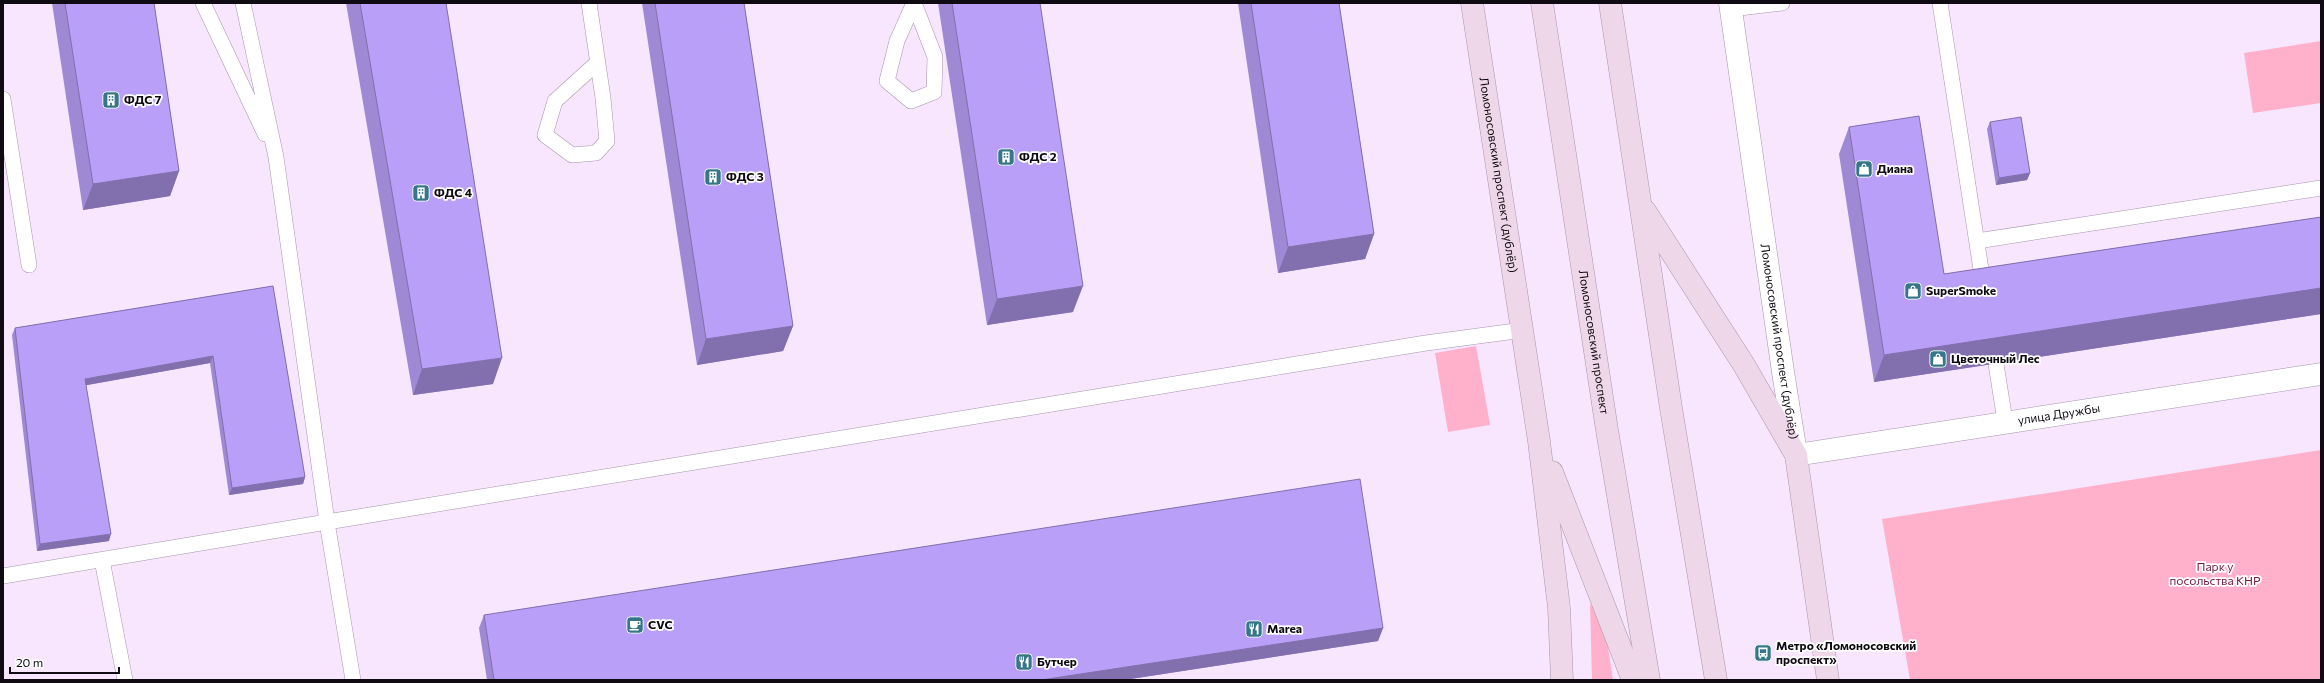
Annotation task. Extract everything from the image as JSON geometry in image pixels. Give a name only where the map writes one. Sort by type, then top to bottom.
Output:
[{"type":"main road","name":"Ломоносовский проспект (дублёр)","points":[[1472,3],[1539,441],[1559,608],[1562,680]]},
{"type":"main road","name":"Ломоносовский проспект","points":[[1542,3],[1607,430],[1648,680]]},
{"type":"main road","points":[[1610,3],[1671,408],[1716,680]]},
{"type":"main road","points":[[1641,205],[1749,374],[1796,455]]},
{"type":"main road","points":[[1539,441],[1633,680]]},
{"type":"main road","name":"Ломоносовский проспект (дублёр)","points":[[1796,455],[1828,680]]},
{"type":"street","name":"Ломоносовский проспект (дублёр)","points":[[1731,6],[1782,372],[1796,455]]},
{"type":"street","name":"улица Дружбы","points":[[1796,455],[2005,421],[2321,374]]},
{"type":"lane","points":[[203,3],[276,157]]},
{"type":"lane","points":[[243,3],[276,157],[327,522],[353,680]]},
{"type":"lane","points":[[589,3],[603,98],[607,141],[596,153],[572,155],[545,135],[555,101],[597,63]]},
{"type":"lane","points":[[914,3],[935,57],[934,92],[911,101],[887,81],[897,41],[914,3]]},
{"type":"lane","points":[[1731,6],[1782,3]]},
{"type":"lane","points":[[1940,3],[1985,294]]},
{"type":"lane","points":[[3,99],[6,140],[29,265]]},
{"type":"lane","points":[[1977,241],[2321,188]]},
{"type":"lane","points":[[3,576],[1426,343],[1523,330]]},
{"type":"lane","points":[[1996,364],[2005,421]]},
{"type":"lane","points":[[102,560],[125,680]]},
{"type":"green space","points":[[2321,41],[2321,103],[2253,113],[2244,53]]},
{"type":"green space","points":[[1476,346],[1490,425],[1448,432],[1435,353]]},
{"type":"green space","name":"Парк у посольства КНР","points":[[2321,450],[2321,680],[1910,680],[1882,519]]},
{"type":"green space","points":[[1590,604],[1604,621],[1613,680],[1592,680]]},
{"type":"building","name":"ФДС 7","points":[[65,3],[154,3],[179,171],[93,184]]},
{"type":"building","name":"ФДС 4","points":[[360,3],[446,3],[502,358],[422,369]]},
{"type":"building","name":"ФДС 3","points":[[655,3],[744,3],[793,326],[706,339]]},
{"type":"building","name":"ФДС 2","points":[[952,3],[1040,3],[1083,286],[997,299]]},
{"type":"building","points":[[1251,3],[1339,3],[1374,234],[1288,247]]},
{"type":"building","points":[[1919,116],[1944,274],[2321,217],[2321,288],[1884,355],[1849,127]]},
{"type":"building","points":[[2021,117],[2030,173],[1999,178],[1990,122]]},
{"type":"building","points":[[273,286],[305,477],[232,488],[213,356],[85,379],[111,534],[40,544],[15,328]]},
{"type":"building","points":[[1360,479],[1383,628],[1041,680],[494,680],[484,615]]},
{"type":"place","name":"ФДС 7","points":[[111,100]]},
{"type":"place","name":"ФДС 2","points":[[1006,157]]},
{"type":"place","name":"Диана","points":[[1864,169]]},
{"type":"place","name":"ФДС 3","points":[[713,177]]},
{"type":"place","name":"ФДС 4","points":[[421,193]]},
{"type":"place","name":"SuperSmoke","points":[[1913,291]]},
{"type":"place","name":"Цветочный Лес","points":[[1938,359]]},
{"type":"place","name":"CVC","points":[[635,625]]},
{"type":"place","name":"Marea","points":[[1254,629]]},
{"type":"place","name":"Метро «Ломоносовский проспект»","points":[[1763,653]]},
{"type":"place","name":"Бутчер","points":[[1024,662]]}]
